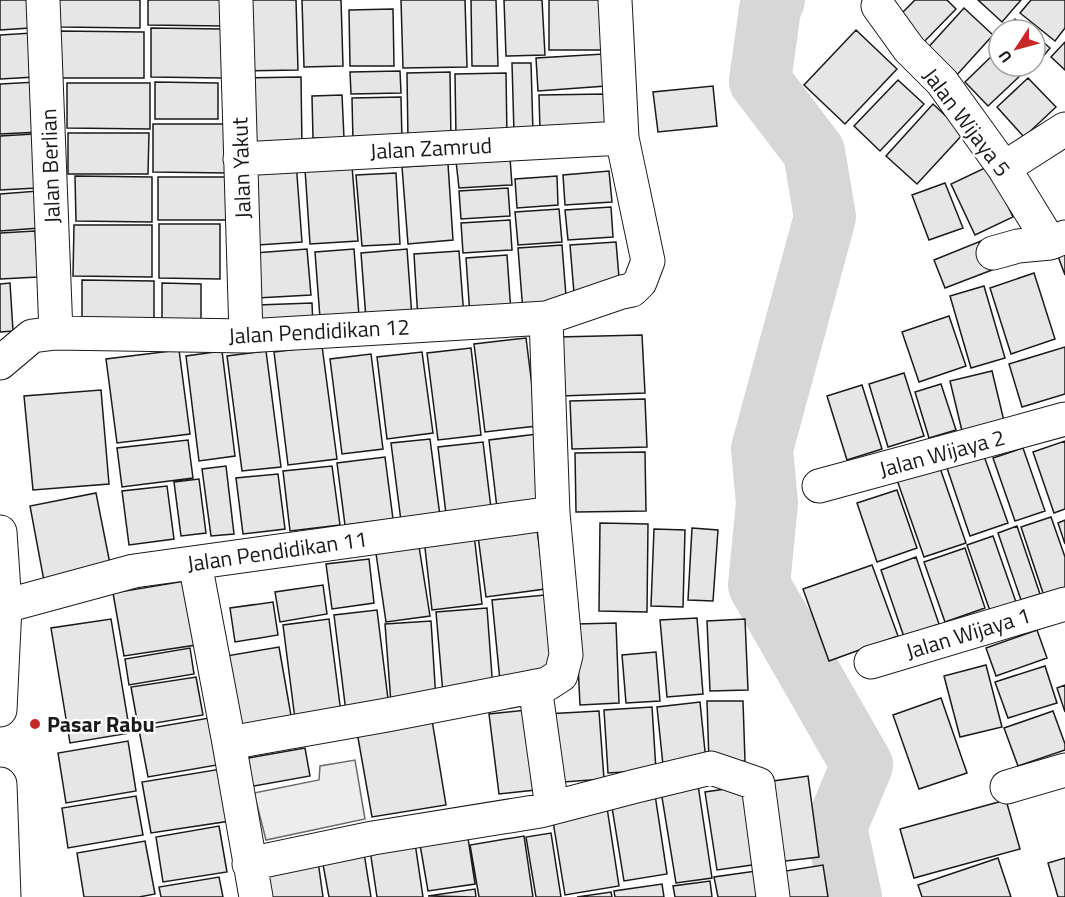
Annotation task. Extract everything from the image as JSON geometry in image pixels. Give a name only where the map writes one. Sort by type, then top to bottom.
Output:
[{"type":"street","name":"Jalan Berlian","points":[[43,0],[56,333]]},
{"type":"street","name":"Jalan Yakut","points":[[236,0],[246,336]]},
{"type":"street","points":[[615,0],[622,138]]},
{"type":"street","name":"Jalan Wijaya 5","points":[[878,6],[909,49],[942,81],[1057,240]]},
{"type":"street","points":[[1004,168],[1065,129]]},
{"type":"street","name":"Jalan Pendidikan 12","points":[[0,363],[32,336],[56,333],[246,336],[546,318],[632,290],[640,282],[648,261],[622,138]]},
{"type":"street","name":"Jalan Zamrud","points":[[240,159],[622,138]]},
{"type":"street","points":[[993,253],[1018,246],[1057,240]]},
{"type":"street","points":[[229,744],[547,684],[561,675],[566,655],[553,513],[546,318]]},
{"type":"street","name":"Jalan Wijaya 2","points":[[819,486],[1065,419]]},
{"type":"street","name":"Jalan Pendidikan 11","points":[[5,606],[134,571],[553,513]]},
{"type":"street","points":[[0,532],[5,606],[0,710]]},
{"type":"street","points":[[195,563],[256,897]]},
{"type":"street","name":"Jalan Wijaya 1","points":[[871,662],[1065,604]]},
{"type":"street","points":[[535,686],[552,808]]},
{"type":"street","points":[[249,864],[373,838],[552,808],[711,768],[758,784],[773,897]]},
{"type":"street","points":[[1007,787],[1065,770]]},
{"type":"street","points":[[0,784],[4,897]]},
{"type":"shaded area","points":[[355,760],[365,819],[266,840],[254,793],[319,780],[320,766]]},
{"type":"building","points":[[0,0],[28,0],[30,28],[0,30]]},
{"type":"building","points":[[59,0],[140,0],[140,28],[59,27]]},
{"type":"building","points":[[148,0],[222,0],[223,26],[148,25]]},
{"type":"building","points":[[245,0],[296,0],[298,70],[247,71]]},
{"type":"building","points":[[302,0],[341,0],[343,66],[304,67]]},
{"type":"building","points":[[401,0],[465,0],[467,67],[403,68]]},
{"type":"building","points":[[471,0],[496,0],[498,66],[472,66]]},
{"type":"building","points":[[504,0],[542,0],[545,55],[506,56]]},
{"type":"building","points":[[549,0],[604,0],[605,50],[549,50]]},
{"type":"building","points":[[915,0],[947,0],[956,9],[919,47],[893,22]]},
{"type":"building","points":[[978,0],[1021,0],[1005,18],[998,18]]},
{"type":"building","points":[[1031,0],[1065,0],[1065,28],[1055,41],[1047,35],[1047,18],[1026,18],[1020,13]]},
{"type":"building","points":[[964,8],[987,29],[987,42],[955,77],[925,51]]},
{"type":"building","points":[[393,9],[394,66],[350,66],[349,10]]},
{"type":"building","points":[[151,28],[223,29],[223,78],[151,77]]},
{"type":"building","points":[[856,30],[897,69],[845,124],[804,85]]},
{"type":"building","points":[[59,31],[144,32],[144,78],[59,78]]},
{"type":"building","points":[[32,33],[35,77],[0,79],[0,35]]},
{"type":"building","points":[[1065,42],[1065,70],[1051,57]]},
{"type":"building","points":[[604,54],[606,86],[538,91],[536,58]]},
{"type":"building","points":[[987,61],[987,78],[1018,78],[988,106],[965,82]]},
{"type":"building","points":[[512,63],[531,63],[533,132],[514,133]]},
{"type":"building","points":[[400,71],[401,93],[351,94],[350,72]]},
{"type":"building","points":[[450,72],[451,141],[408,141],[407,73]]},
{"type":"building","points":[[506,73],[507,138],[456,138],[455,74]]},
{"type":"building","points":[[301,77],[302,147],[248,148],[247,78]]},
{"type":"building","points":[[1028,78],[1056,107],[1024,137],[997,107]]},
{"type":"building","points":[[898,80],[924,104],[880,151],[854,126]]},
{"type":"building","points":[[37,82],[40,132],[0,134],[0,84]]},
{"type":"building","points":[[155,82],[218,83],[218,119],[155,119]]},
{"type":"building","points":[[67,83],[150,83],[150,129],[67,128]]},
{"type":"building","points":[[713,86],[717,126],[658,132],[653,92]]},
{"type":"building","points":[[606,94],[608,129],[540,131],[539,95]]},
{"type":"building","points":[[342,95],[344,138],[313,138],[312,96]]},
{"type":"building","points":[[401,97],[402,142],[353,142],[352,98]]},
{"type":"building","points":[[933,104],[964,133],[917,184],[886,156]]},
{"type":"building","points":[[153,124],[229,124],[228,173],[153,172]]},
{"type":"building","points":[[68,133],[149,133],[148,174],[68,174]]},
{"type":"building","points":[[34,134],[37,188],[0,190],[0,136]]},
{"type":"building","points":[[510,158],[512,185],[459,188],[456,161]]},
{"type":"building","points":[[296,162],[302,242],[258,245],[252,165]]},
{"type":"building","points":[[448,164],[453,240],[408,244],[402,167]]},
{"type":"building","points":[[352,166],[358,241],[310,244],[305,169]]},
{"type":"building","points":[[989,166],[1013,217],[975,235],[951,184]]},
{"type":"building","points":[[609,171],[612,202],[565,205],[563,175]]},
{"type":"building","points":[[396,173],[400,244],[362,246],[356,175]]},
{"type":"building","points":[[75,176],[152,177],[152,222],[76,221]]},
{"type":"building","points":[[557,176],[558,205],[517,208],[515,179]]},
{"type":"building","points":[[158,177],[229,177],[229,220],[158,220]]},
{"type":"building","points":[[945,183],[963,228],[929,240],[912,195]]},
{"type":"building","points":[[508,188],[510,216],[461,219],[459,191]]},
{"type":"building","points":[[38,191],[40,228],[0,231],[0,194]]},
{"type":"building","points":[[611,207],[613,237],[568,240],[565,210]]},
{"type":"building","points":[[559,209],[562,242],[518,245],[515,212]]},
{"type":"building","points":[[510,220],[512,250],[463,253],[461,223]]},
{"type":"building","points":[[159,224],[220,224],[220,279],[159,278]]},
{"type":"building","points":[[74,225],[152,225],[152,277],[73,276]]},
{"type":"building","points":[[35,231],[38,277],[0,279],[0,233]]},
{"type":"building","points":[[981,241],[992,270],[945,288],[934,260]]},
{"type":"building","points":[[616,242],[620,289],[574,293],[570,245]]},
{"type":"building","points":[[562,245],[567,309],[523,312],[518,248]]},
{"type":"building","points":[[1065,247],[1065,275],[1056,251]]},
{"type":"building","points":[[307,249],[311,295],[257,298],[253,253]]},
{"type":"building","points":[[354,249],[359,316],[320,318],[315,252]]},
{"type":"building","points":[[407,249],[412,317],[366,319],[361,253]]},
{"type":"building","points":[[459,251],[464,317],[418,320],[414,254]]},
{"type":"building","points":[[507,255],[511,313],[470,316],[466,258]]},
{"type":"building","points":[[1034,273],[1055,339],[1011,354],[990,288]]},
{"type":"building","points":[[82,280],[154,281],[154,323],[82,322]]},
{"type":"building","points":[[10,283],[13,331],[0,332],[0,284]]},
{"type":"building","points":[[162,283],[201,284],[201,323],[162,323]]},
{"type":"building","points":[[984,286],[1005,358],[971,368],[950,296]]},
{"type":"building","points":[[312,303],[313,326],[257,328],[257,305]]},
{"type":"building","points":[[949,316],[966,366],[919,382],[902,332]]},
{"type":"building","points":[[642,335],[645,393],[561,396],[558,337]]},
{"type":"building","points":[[526,338],[537,426],[485,432],[474,344]]},
{"type":"building","points":[[322,346],[337,459],[288,465],[274,352]]},
{"type":"building","points":[[1065,347],[1065,394],[1022,407],[1009,364]]},
{"type":"building","points":[[471,348],[481,435],[438,440],[427,353]]},
{"type":"building","points":[[179,350],[190,434],[117,443],[106,359]]},
{"type":"building","points":[[222,351],[235,456],[199,461],[186,356]]},
{"type":"building","points":[[266,351],[281,467],[242,471],[227,356]]},
{"type":"building","points":[[422,352],[433,433],[387,439],[377,357]]},
{"type":"building","points":[[371,354],[383,449],[342,454],[330,359]]},
{"type":"building","points":[[992,371],[1004,421],[962,431],[950,381]]},
{"type":"building","points":[[904,373],[924,436],[888,447],[869,384]]},
{"type":"building","points":[[941,384],[956,430],[929,438],[915,392]]},
{"type":"building","points":[[862,385],[882,449],[847,460],[827,396]]},
{"type":"building","points":[[101,390],[109,484],[33,490],[24,396]]},
{"type":"building","points":[[645,399],[647,447],[572,449],[570,401]]},
{"type":"building","points":[[537,434],[546,502],[497,508],[489,440]]},
{"type":"building","points":[[430,439],[440,516],[401,521],[391,443]]},
{"type":"building","points":[[188,440],[193,478],[122,487],[117,448]]},
{"type":"building","points":[[1065,441],[1065,509],[1054,513],[1033,452]]},
{"type":"building","points":[[483,442],[491,508],[446,514],[438,447]]},
{"type":"building","points":[[1023,448],[1045,511],[1015,521],[993,458]]},
{"type":"building","points":[[645,452],[646,511],[576,512],[575,453]]},
{"type":"building","points":[[984,456],[1008,523],[970,536],[947,468]]},
{"type":"building","points":[[385,457],[393,519],[345,525],[337,463]]},
{"type":"building","points":[[939,465],[966,543],[924,557],[897,480]]},
{"type":"building","points":[[226,466],[234,534],[211,536],[202,469]]},
{"type":"building","points":[[332,466],[340,525],[290,531],[283,471]]},
{"type":"building","points":[[278,474],[285,529],[243,534],[236,478]]},
{"type":"building","points":[[199,479],[206,533],[181,536],[174,482]]},
{"type":"building","points":[[167,486],[174,539],[129,545],[122,491]]},
{"type":"building","points":[[897,490],[917,548],[877,562],[857,503]]},
{"type":"building","points":[[96,493],[111,569],[44,581],[30,506]]},
{"type":"building","points":[[1051,517],[1065,557],[1065,589],[1044,596],[1021,527]]},
{"type":"building","points":[[1065,520],[1065,544],[1058,523]]},
{"type":"building","points":[[600,523],[648,524],[647,612],[599,611]]},
{"type":"building","points":[[1017,526],[1040,594],[1021,600],[998,533]]},
{"type":"building","points":[[692,528],[718,530],[713,601],[688,600]]},
{"type":"building","points":[[654,529],[685,530],[683,607],[651,606]]},
{"type":"building","points":[[537,530],[545,589],[486,597],[478,536]]},
{"type":"building","points":[[417,534],[430,616],[386,622],[374,540]]},
{"type":"building","points":[[474,534],[482,604],[432,610],[424,539]]},
{"type":"building","points":[[993,536],[1016,602],[990,611],[967,545]]},
{"type":"building","points":[[965,548],[985,608],[945,622],[924,562]]},
{"type":"building","points":[[916,557],[939,624],[904,637],[881,570]]},
{"type":"building","points":[[369,559],[374,603],[332,609],[326,564]]},
{"type":"building","points":[[872,565],[898,636],[829,661],[803,589]]},
{"type":"building","points":[[185,581],[196,645],[124,656],[113,593]]},
{"type":"building","points":[[323,585],[327,614],[280,622],[275,592]]},
{"type":"building","points":[[545,595],[553,676],[500,681],[492,600]]},
{"type":"building","points":[[273,602],[278,635],[235,642],[230,608]]},
{"type":"building","points":[[487,608],[493,690],[443,694],[436,612]]},
{"type":"building","points":[[377,610],[389,707],[346,712],[334,615]]},
{"type":"building","points":[[697,618],[703,694],[667,697],[660,620]]},
{"type":"building","points":[[111,619],[130,733],[70,743],[51,628]]},
{"type":"building","points":[[329,619],[341,713],[295,719],[283,625]]},
{"type":"building","points":[[745,619],[748,690],[710,691],[707,621]]},
{"type":"building","points":[[431,621],[436,700],[391,703],[385,624]]},
{"type":"building","points":[[616,623],[619,703],[580,705],[576,624]]},
{"type":"building","points":[[1037,630],[1047,658],[996,676],[986,648]]},
{"type":"building","points":[[279,647],[293,727],[241,736],[226,656]]},
{"type":"building","points":[[190,648],[194,674],[129,685],[125,659]]},
{"type":"building","points":[[656,652],[660,701],[626,703],[622,655]]},
{"type":"building","points":[[986,665],[1002,727],[960,737],[944,676]]},
{"type":"building","points":[[1045,666],[1057,703],[1008,718],[995,682]]},
{"type":"building","points":[[196,677],[203,715],[138,726],[131,687]]},
{"type":"building","points":[[1065,685],[1065,712],[1057,688]]},
{"type":"building","points":[[941,698],[967,773],[919,789],[893,715]]},
{"type":"building","points":[[707,701],[743,701],[745,761],[709,762]]},
{"type":"building","points":[[700,702],[706,761],[663,765],[657,707]]},
{"type":"building","points":[[652,707],[656,770],[608,773],[604,710]]},
{"type":"building","points":[[536,709],[545,789],[499,794],[489,714]]},
{"type":"building","points":[[599,711],[604,779],[550,783],[545,714]]},
{"type":"building","points":[[1053,711],[1065,750],[1018,766],[1004,728]]},
{"type":"building","points":[[209,718],[217,765],[148,777],[139,730]]},
{"type":"building","points":[[432,720],[446,805],[372,817],[357,732]]},
{"type":"building","points":[[128,741],[136,791],[66,803],[58,753]]},
{"type":"building","points":[[305,748],[310,776],[248,787],[243,759]]},
{"type":"building","points":[[221,769],[230,821],[151,833],[142,782]]},
{"type":"building","points":[[808,776],[819,857],[777,862],[766,782]]},
{"type":"building","points":[[698,785],[712,878],[676,883],[661,791]]},
{"type":"building","points":[[746,786],[759,864],[717,870],[705,792]]},
{"type":"building","points":[[654,788],[667,874],[624,881],[610,795]]},
{"type":"building","points":[[136,796],[143,835],[68,848],[62,808]]},
{"type":"building","points":[[1006,800],[1020,849],[914,878],[900,829]]},
{"type":"building","points":[[606,801],[619,886],[565,895],[551,809]]},
{"type":"building","points":[[466,825],[475,884],[428,891],[418,833]]},
{"type":"building","points":[[219,826],[227,872],[163,882],[156,837]]},
{"type":"building","points":[[551,833],[561,897],[536,897],[526,837]]},
{"type":"building","points":[[524,836],[533,897],[479,897],[470,845]]},
{"type":"building","points":[[145,841],[155,894],[139,897],[84,897],[77,853]]},
{"type":"building","points":[[415,843],[423,897],[377,897],[370,850]]},
{"type":"building","points":[[364,853],[371,897],[329,897],[322,859]]},
{"type":"building","points":[[998,858],[1011,897],[922,897],[918,885]]},
{"type":"building","points":[[1065,858],[1065,897],[1058,897],[1048,863]]},
{"type":"building","points":[[318,861],[323,897],[268,897],[264,868]]},
{"type":"building","points":[[823,865],[828,897],[783,897],[779,872]]},
{"type":"building","points":[[763,870],[768,897],[718,897],[714,877]]},
{"type":"building","points":[[219,877],[223,897],[161,897],[159,887]]},
{"type":"building","points":[[710,881],[712,897],[675,897],[673,886]]},
{"type":"building","points":[[662,884],[664,897],[615,897],[614,891]]},
{"type":"building","points":[[475,889],[476,897],[428,896]]},
{"type":"building","points":[[611,892],[612,897],[577,897]]},
{"type":"waterway","points":[[774,0],[770,9],[760,81],[814,152],[825,217],[762,449],[767,503],[759,585],[862,765],[836,827],[851,897]]},
{"type":"place","name":"Pasar Rabu","points":[[35,724]]}]
